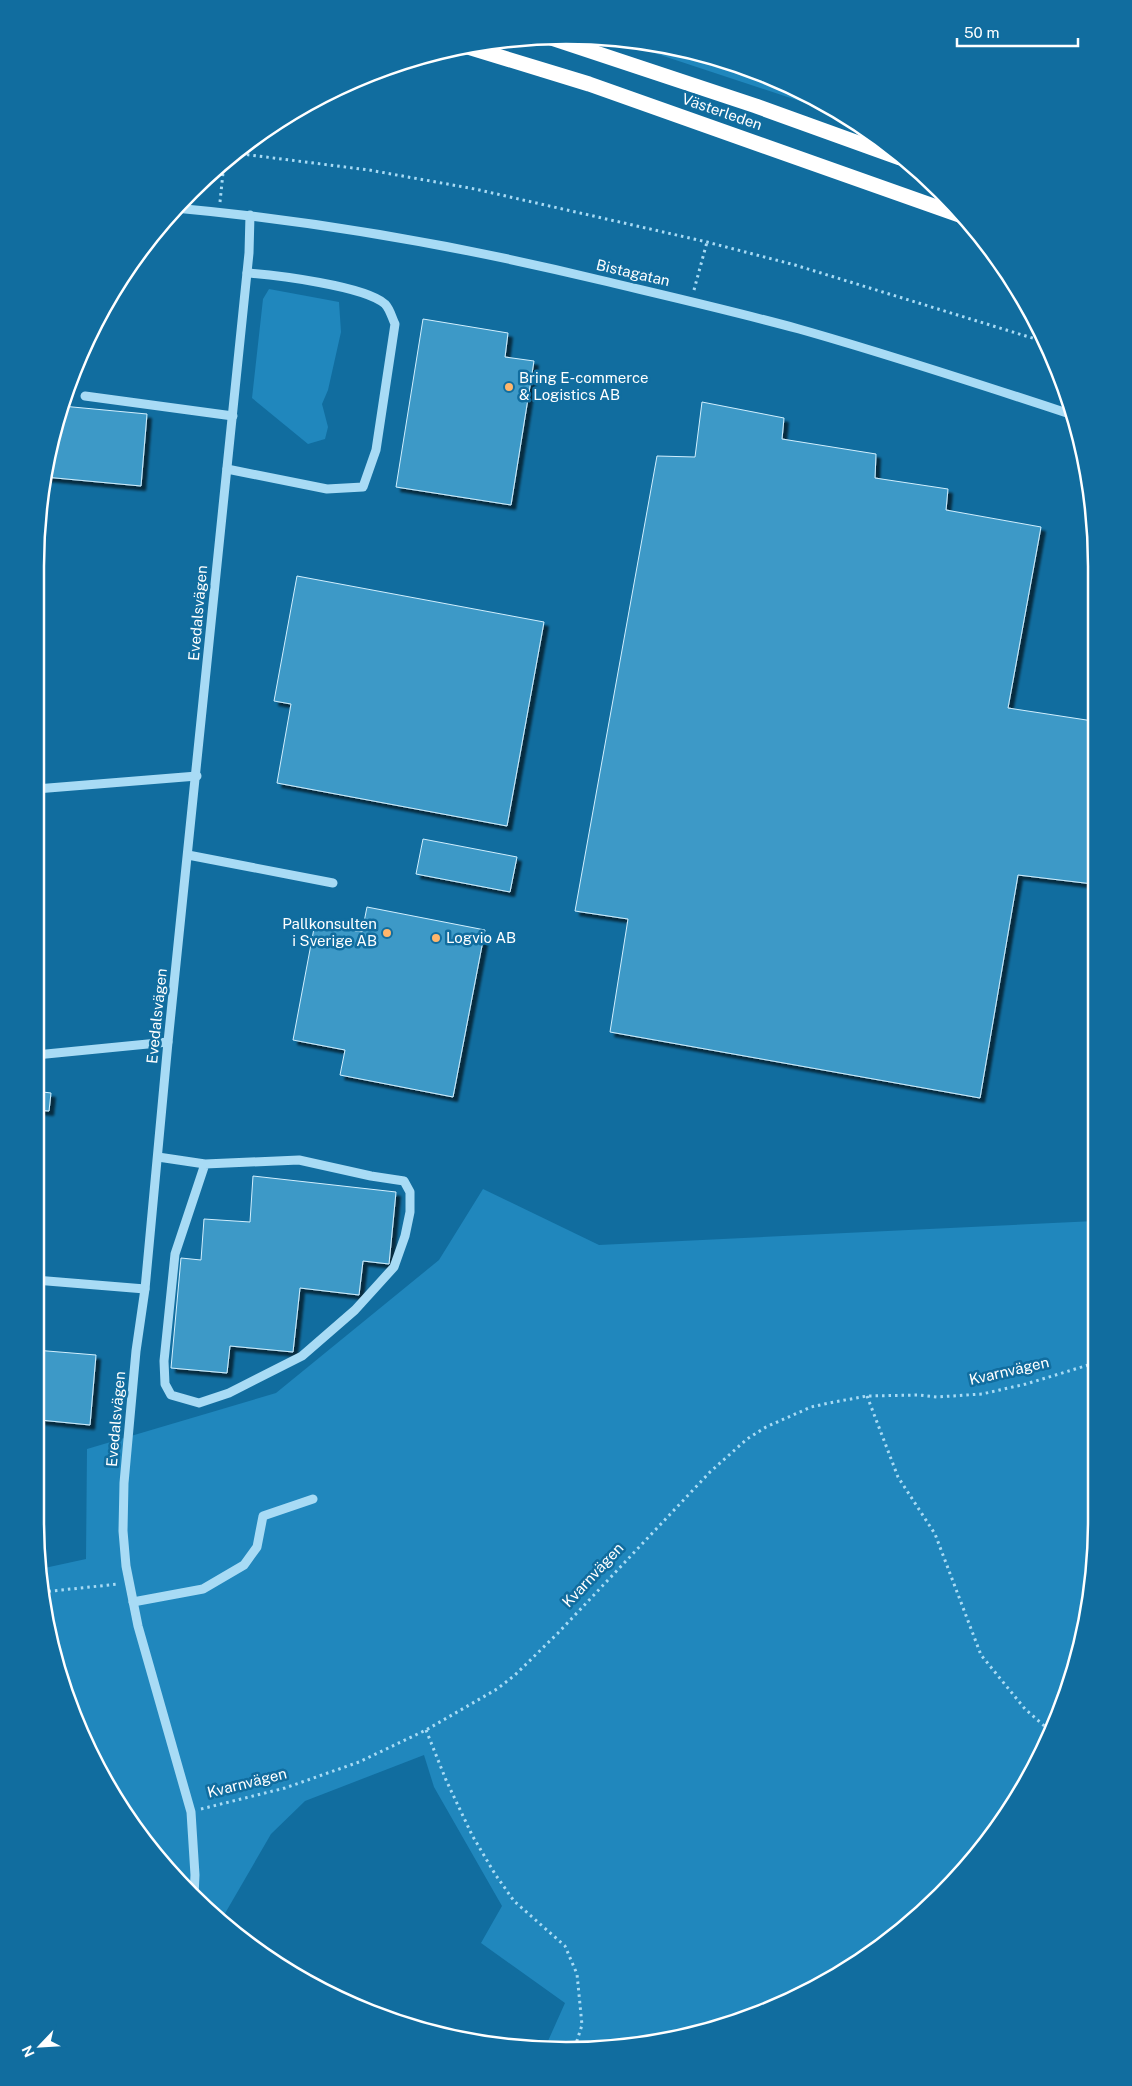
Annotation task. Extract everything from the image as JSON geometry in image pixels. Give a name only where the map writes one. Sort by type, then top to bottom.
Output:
[{"type":"highway","name":"Västerleden","points":[[569,44],[737,100],[885,153]]},
{"type":"highway","name":"Västerleden","points":[[483,51],[617,94],[949,211]]},
{"type":"street","name":"Bistagatan","points":[[186,209],[340,227],[444,245],[545,266],[691,301],[869,349],[1065,412]]},
{"type":"street","name":"Evedalsvägen","points":[[190,1812],[129,1583],[124,1531],[124,1483],[226,469],[233,416],[249,253],[250,215]]},
{"type":"street","points":[[226,469],[327,489],[363,487],[376,450],[395,324],[386,305],[376,297],[348,289],[282,276],[247,273]]},
{"type":"street","points":[[85,396],[233,416]]},
{"type":"street","points":[[44,788],[196,776]]},
{"type":"street","points":[[188,855],[333,883]]},
{"type":"street","points":[[44,1054],[168,1042]]},
{"type":"street","points":[[158,1157],[206,1164],[299,1160],[371,1176],[404,1181],[410,1192],[410,1212],[405,1236],[394,1267],[355,1310],[302,1356],[229,1393],[199,1403],[171,1395],[165,1384],[164,1361],[175,1254],[206,1164]]},
{"type":"street","points":[[44,1281],[145,1289]]},
{"type":"street","points":[[133,1602],[203,1589],[244,1565],[257,1547],[263,1516],[313,1499]]},
{"type":"street","name":"Kvarnvägen","points":[[190,1812],[194,1886]]},
{"type":"path","points":[[245,154],[369,170],[475,189],[707,242],[795,266],[1036,340]]},
{"type":"path","points":[[218,212],[223,172]]},
{"type":"path","points":[[691,301],[707,242]]},
{"type":"path","name":"Kvarnvägen","points":[[190,1812],[285,1788],[359,1762],[426,1730],[473,1704],[515,1675],[578,1612],[710,1472],[747,1439],[766,1427],[811,1408],[868,1396],[937,1397],[982,1394],[1026,1384],[1088,1365]]},
{"type":"path","points":[[868,1396],[898,1477],[936,1534],[981,1655],[1025,1709],[1045,1727]]},
{"type":"path","points":[[49,1591],[129,1583]]},
{"type":"path","points":[[426,1730],[446,1780],[472,1836],[495,1874],[514,1901],[565,1946],[577,1974],[582,2025],[577,2042]]},
{"type":"shaded area","points":[[645,50],[734,71],[808,104]]},
{"type":"shaded area","points":[[269,289],[339,302],[341,332],[328,390],[322,404],[328,427],[325,439],[308,444],[252,398],[263,299]]},
{"type":"shaded area","points":[[483,1189],[599,1245],[1088,1221],[1087,1554],[1078,1622],[1061,1688],[1034,1751],[1018,1781],[1000,1810],[959,1864],[910,1913],[884,1934],[827,1972],[797,1988],[734,2015],[668,2032],[600,2041],[548,2041],[565,2003],[481,1943],[502,1906],[434,1787],[424,1755],[305,1801],[271,1834],[224,1915],[173,1864],[152,1838],[114,1781],[98,1751],[71,1688],[54,1622],[46,1568],[86,1559],[87,1449],[276,1393],[439,1260]]},
{"type":"building","points":[[423,319],[508,333],[505,357],[534,361],[511,505],[396,487]]},
{"type":"building","points":[[702,402],[784,418],[782,439],[876,454],[875,478],[948,489],[946,510],[1041,527],[1008,708],[1088,720],[1088,883],[1018,875],[980,1098],[610,1032],[628,919],[575,911],[657,456],[695,457]]},
{"type":"building","points":[[69,407],[147,414],[141,486],[52,478]]},
{"type":"building","points":[[297,576],[544,622],[507,826],[277,783],[291,704],[274,701]]},
{"type":"building","points":[[423,839],[517,857],[510,892],[416,874]]},
{"type":"building","points":[[367,907],[485,930],[453,1097],[340,1075],[345,1050],[293,1040],[315,923],[362,932]]},
{"type":"building","points":[[44,1092],[51,1093],[49,1111],[44,1111]]},
{"type":"building","points":[[253,1176],[396,1192],[389,1264],[363,1261],[359,1295],[300,1288],[293,1352],[230,1346],[227,1373],[171,1368],[181,1258],[201,1260],[204,1219],[250,1222]]},
{"type":"building","points":[[44,1351],[96,1355],[90,1425],[44,1420]]},
{"type":"place","name":"Bring E-commerce & Logistics AB","points":[[509,387]]},
{"type":"place","name":"Pallkonsulten i Sverige AB","points":[[387,933]]},
{"type":"place","name":"Logvio AB","points":[[436,938]]}]
